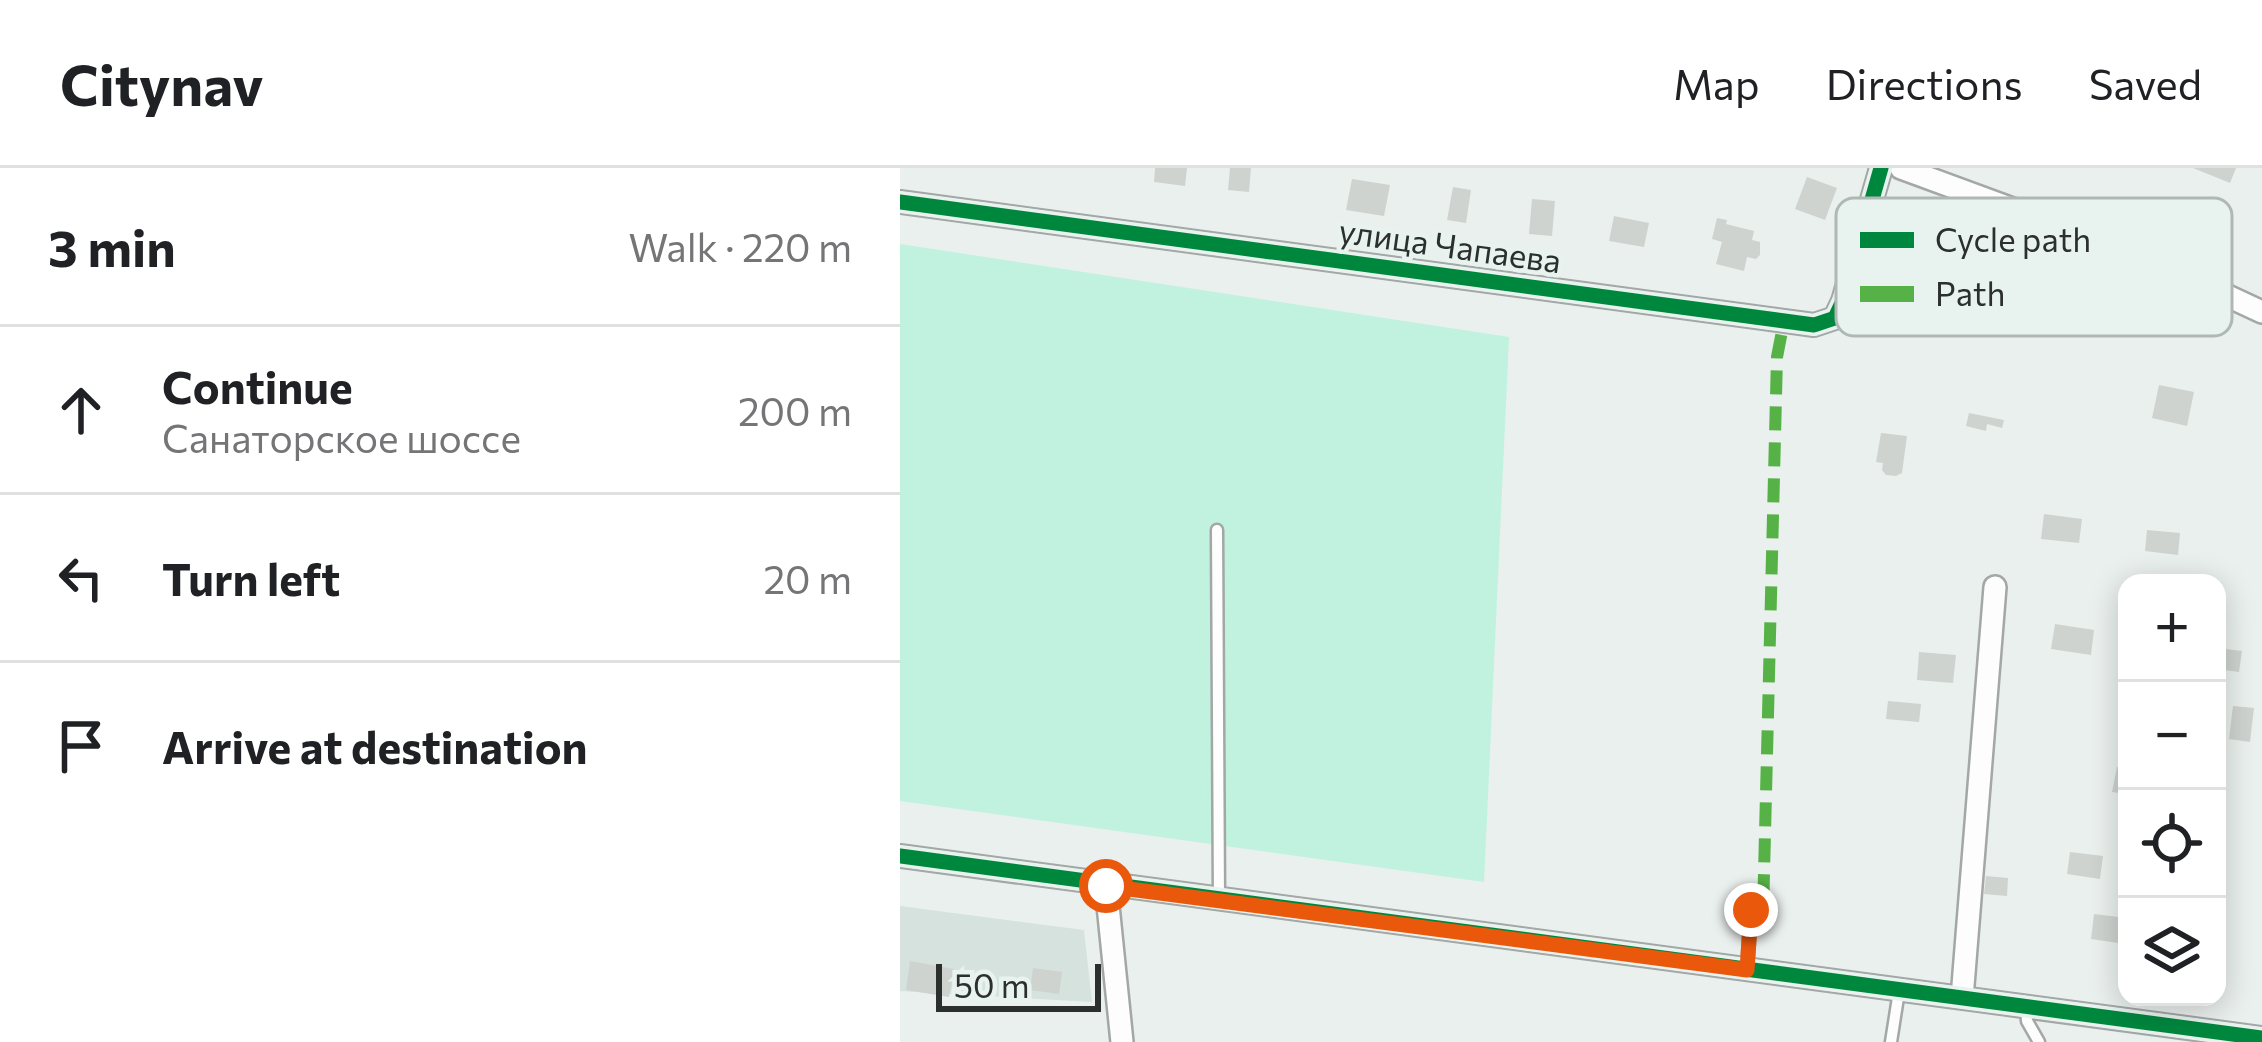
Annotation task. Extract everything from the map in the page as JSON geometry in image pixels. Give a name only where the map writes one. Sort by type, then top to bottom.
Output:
[{"type":"street","name":"улица Чапаева","points":[[1872,198],[1881,168]]},
{"type":"street","points":[[1901,168],[1983,198]]},
{"type":"street","name":"улица Чапаева","points":[[900,202],[1814,325],[1836,316]]},
{"type":"street","points":[[2232,298],[2262,312]]},
{"type":"street","points":[[1962,998],[1995,587]]},
{"type":"street","points":[[900,856],[1899,991],[2026,1006],[2137,1008],[2262,1038]]},
{"type":"street","points":[[1106,886],[1122,1042]]},
{"type":"lane","points":[[1217,530],[1219,899]]},
{"type":"lane","points":[[1747,970],[1751,910]]},
{"type":"lane","points":[[1891,1042],[1899,991]]},
{"type":"lane","points":[[2026,1006],[2027,1021],[2039,1042]]},
{"type":"shaded area","points":[[900,906],[1084,930],[1092,1002],[900,991]]},
{"type":"green space","points":[[900,244],[1509,337],[1484,882],[900,801]]},
{"type":"building","points":[[1155,168],[1187,168],[1185,186],[1154,182]]},
{"type":"building","points":[[1230,168],[1251,168],[1249,192],[1228,190]]},
{"type":"building","points":[[2193,168],[2236,168],[2230,183]]},
{"type":"building","points":[[1807,177],[1837,188],[1825,220],[1795,209]]},
{"type":"building","points":[[1352,179],[1390,185],[1384,216],[1346,210]]},
{"type":"building","points":[[1453,187],[1471,190],[1466,223],[1447,220]]},
{"type":"building","points":[[1532,199],[1555,201],[1552,236],[1529,234]]},
{"type":"building","points":[[1614,216],[1649,223],[1644,247],[1609,241]]},
{"type":"building","points":[[1717,218],[1754,231],[1752,240],[1760,242],[1760,255],[1747,257],[1744,271],[1716,264],[1722,242],[1712,239]]},
{"type":"building","points":[[2159,385],[2194,392],[2187,426],[2152,418]]},
{"type":"building","points":[[1969,413],[2004,420],[2002,428],[1987,424],[1986,431],[1966,426]]},
{"type":"building","points":[[1881,433],[1907,436],[1902,473],[1896,476],[1886,475],[1883,463],[1876,462]]},
{"type":"building","points":[[2044,514],[2082,519],[2079,543],[2041,539]]},
{"type":"building","points":[[2147,530],[2180,533],[2178,555],[2145,551]]},
{"type":"building","points":[[2055,624],[2094,630],[2091,655],[2051,649]]},
{"type":"building","points":[[2226,649],[2242,651],[2239,672],[2226,670]]},
{"type":"building","points":[[1919,652],[1956,655],[1953,683],[1917,680]]},
{"type":"building","points":[[1888,701],[1921,704],[1919,722],[1886,719]]},
{"type":"building","points":[[2233,706],[2254,708],[2250,742],[2229,739]]},
{"type":"building","points":[[2070,852],[2103,856],[2100,879],[2067,874]]},
{"type":"building","points":[[1986,876],[2008,878],[2007,896],[1984,894]]},
{"type":"building","points":[[2094,914],[2118,917],[2118,943],[2091,939]]},
{"type":"building","points":[[910,961],[954,969],[949,997],[906,990]]},
{"type":"building","points":[[1033,968],[1062,972],[1059,994],[1030,990]]},
{"type":"marked path","points":[[1749,929],[1763,913],[1777,357],[1784,321]]},
{"type":"cycle path","points":[[1872,198],[1881,168]]},
{"type":"cycle path","points":[[900,202],[1814,325],[1836,316]]},
{"type":"cycle path","points":[[900,856],[2262,1038]]},
{"type":"route","points":[[1106,886],[1747,970],[1751,910]]}]
